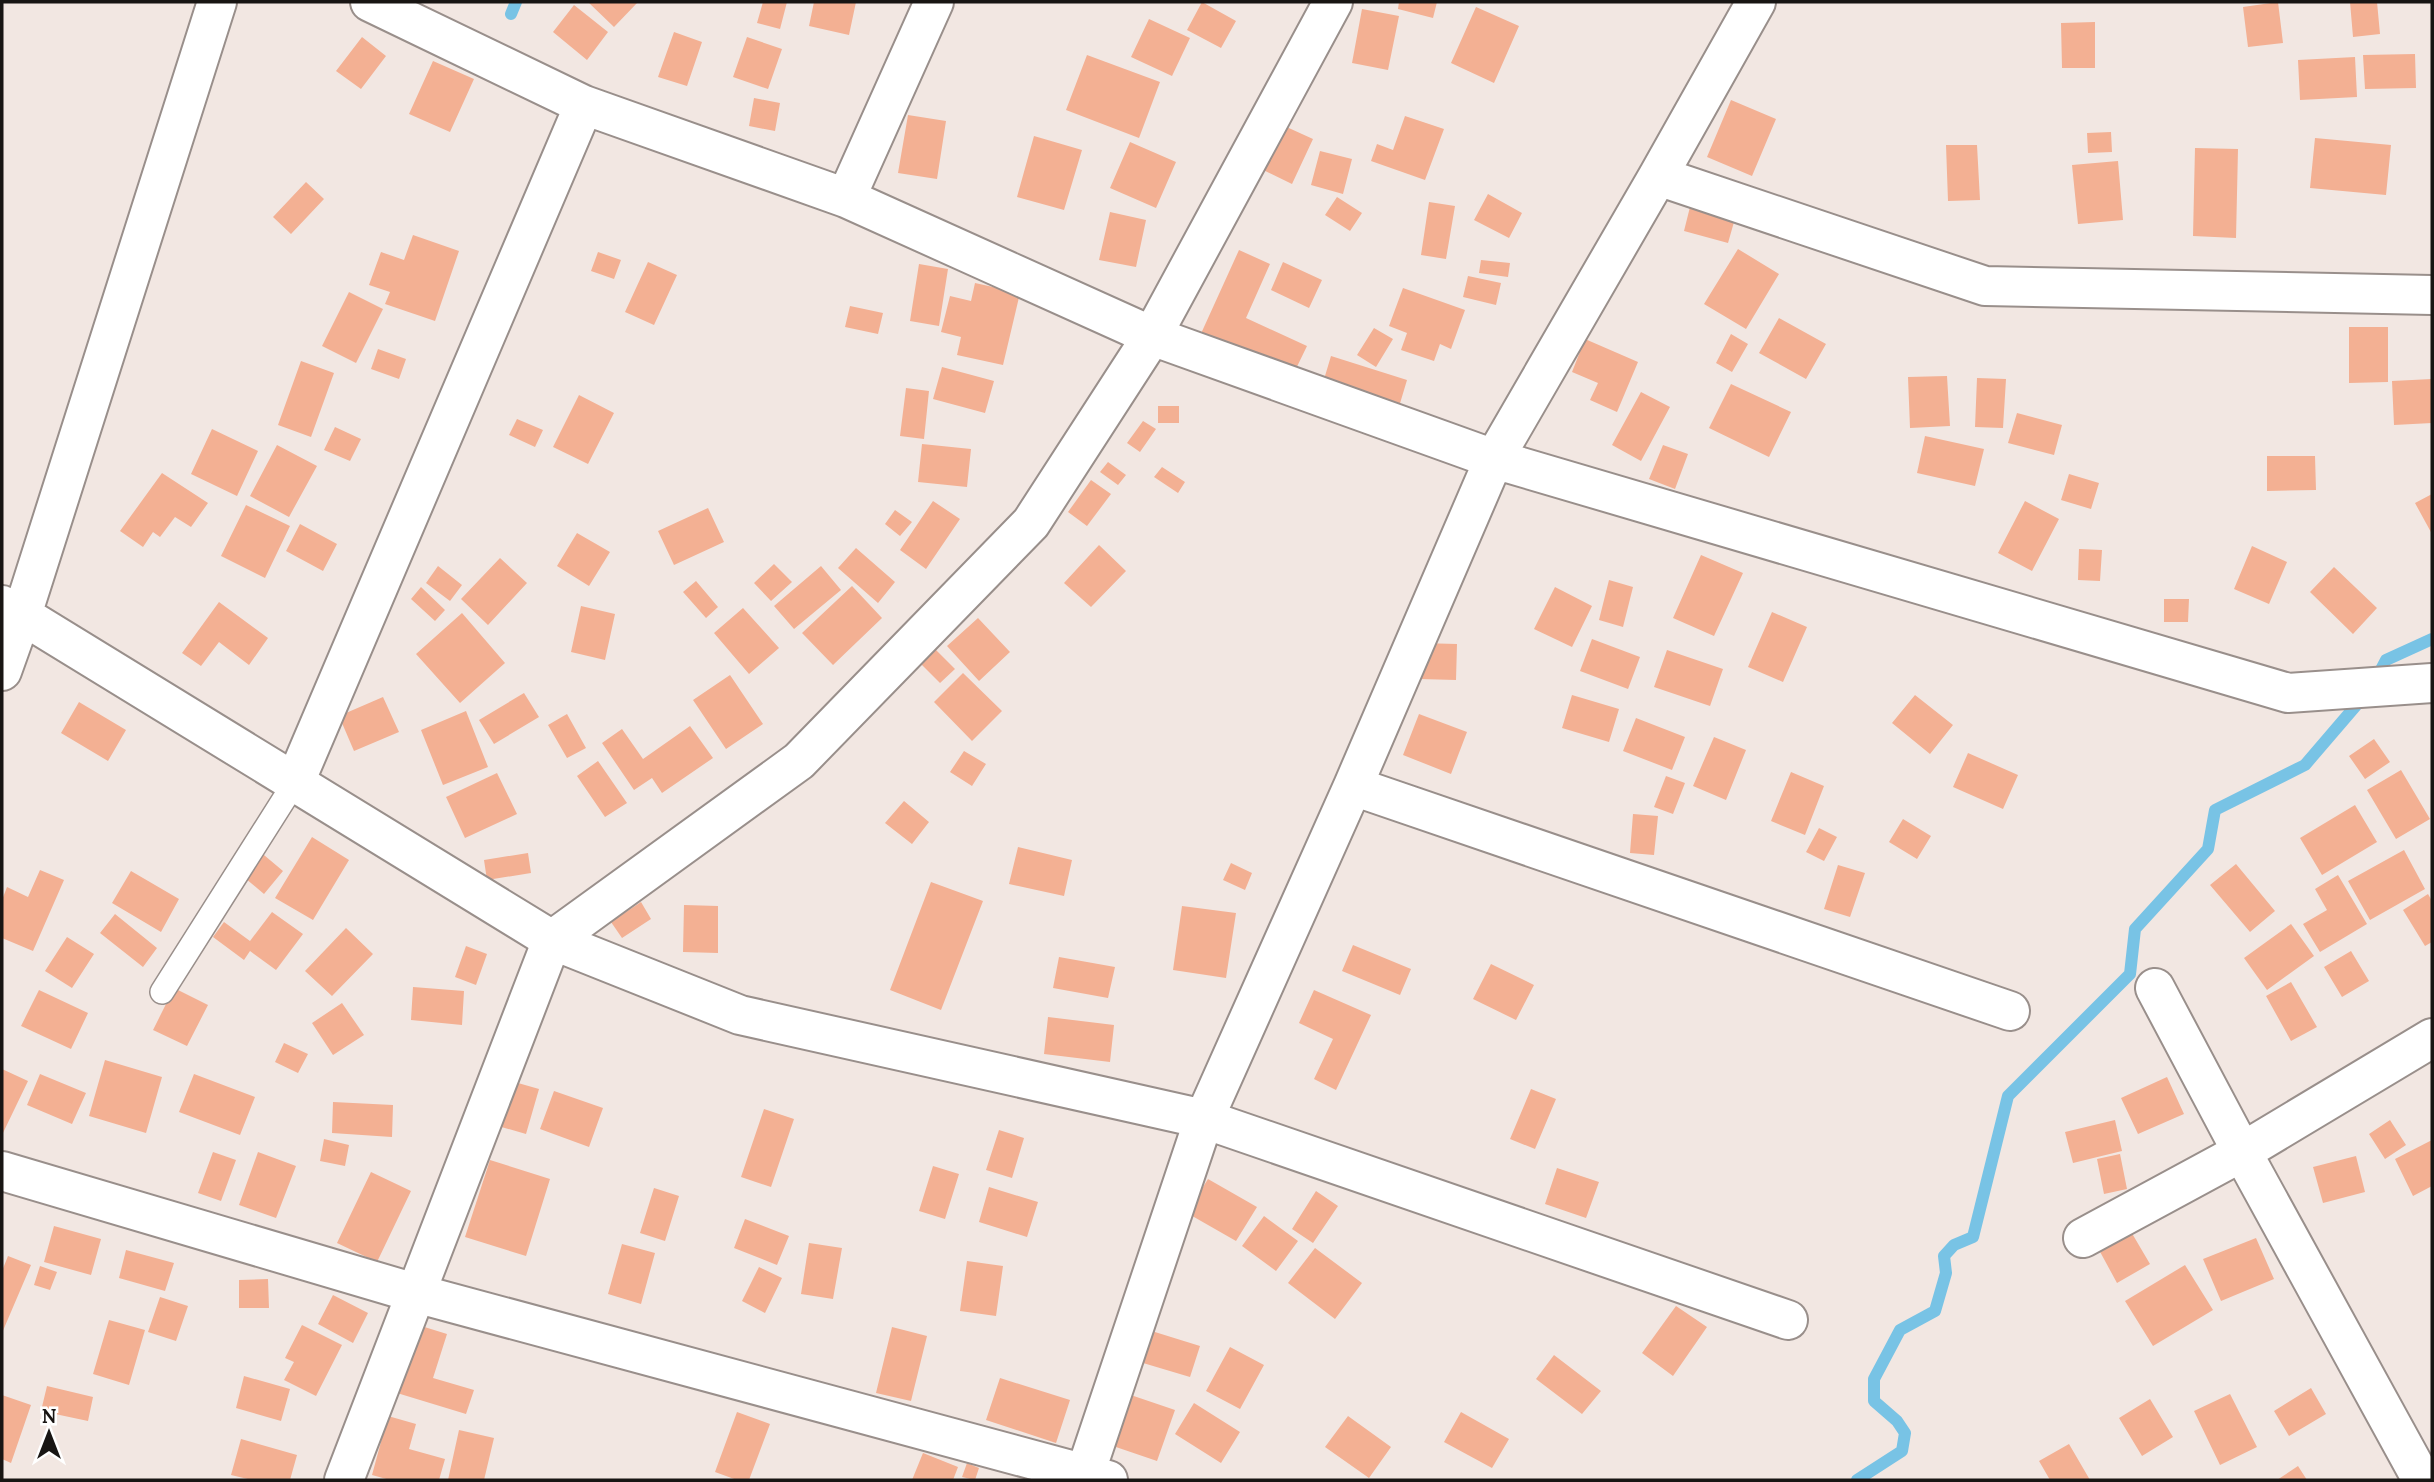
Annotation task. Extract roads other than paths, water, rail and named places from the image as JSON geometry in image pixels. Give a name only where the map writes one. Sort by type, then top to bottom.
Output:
[{"type":"street","points":[[2,671],[12,610],[217,2]]},
{"type":"street","points":[[370,2],[584,105],[846,198],[1152,336],[1494,459],[2288,692],[2432,683]]},
{"type":"street","points":[[846,198],[934,2]]},
{"type":"street","points":[[344,1480],[552,940],[799,761],[1031,523],[1152,336],[1333,2]]},
{"type":"street","points":[[2,1171],[415,1293],[1092,1478],[1204,1119],[1353,786],[1494,459],[1756,2]]},
{"type":"street","points":[[295,782],[584,105]]},
{"type":"street","points":[[1658,176],[1985,286],[2432,295]]},
{"type":"street","points":[[12,610],[552,940],[740,1015],[1204,1119],[1788,1320]]},
{"type":"street","points":[[1353,786],[2010,1011]]},
{"type":"street","points":[[2155,988],[2423,1480]]},
{"type":"street","points":[[2083,1238],[2242,1152],[2432,1038]]},
{"type":"lane","points":[[162,992],[295,782]]},
{"type":"waterway","points":[[511,14],[516,2]]},
{"type":"waterway","points":[[2375,681],[2386,660],[2432,639]]},
{"type":"waterway","points":[[1857,1480],[1902,1451],[1905,1433],[1897,1421],[1874,1401],[1874,1379],[1900,1330],[1935,1311],[1946,1273],[1944,1256],[1954,1245],[1973,1237],[2008,1096],[2130,974],[2135,929],[2208,849],[2215,810],[2305,765],[2365,695]]}]
